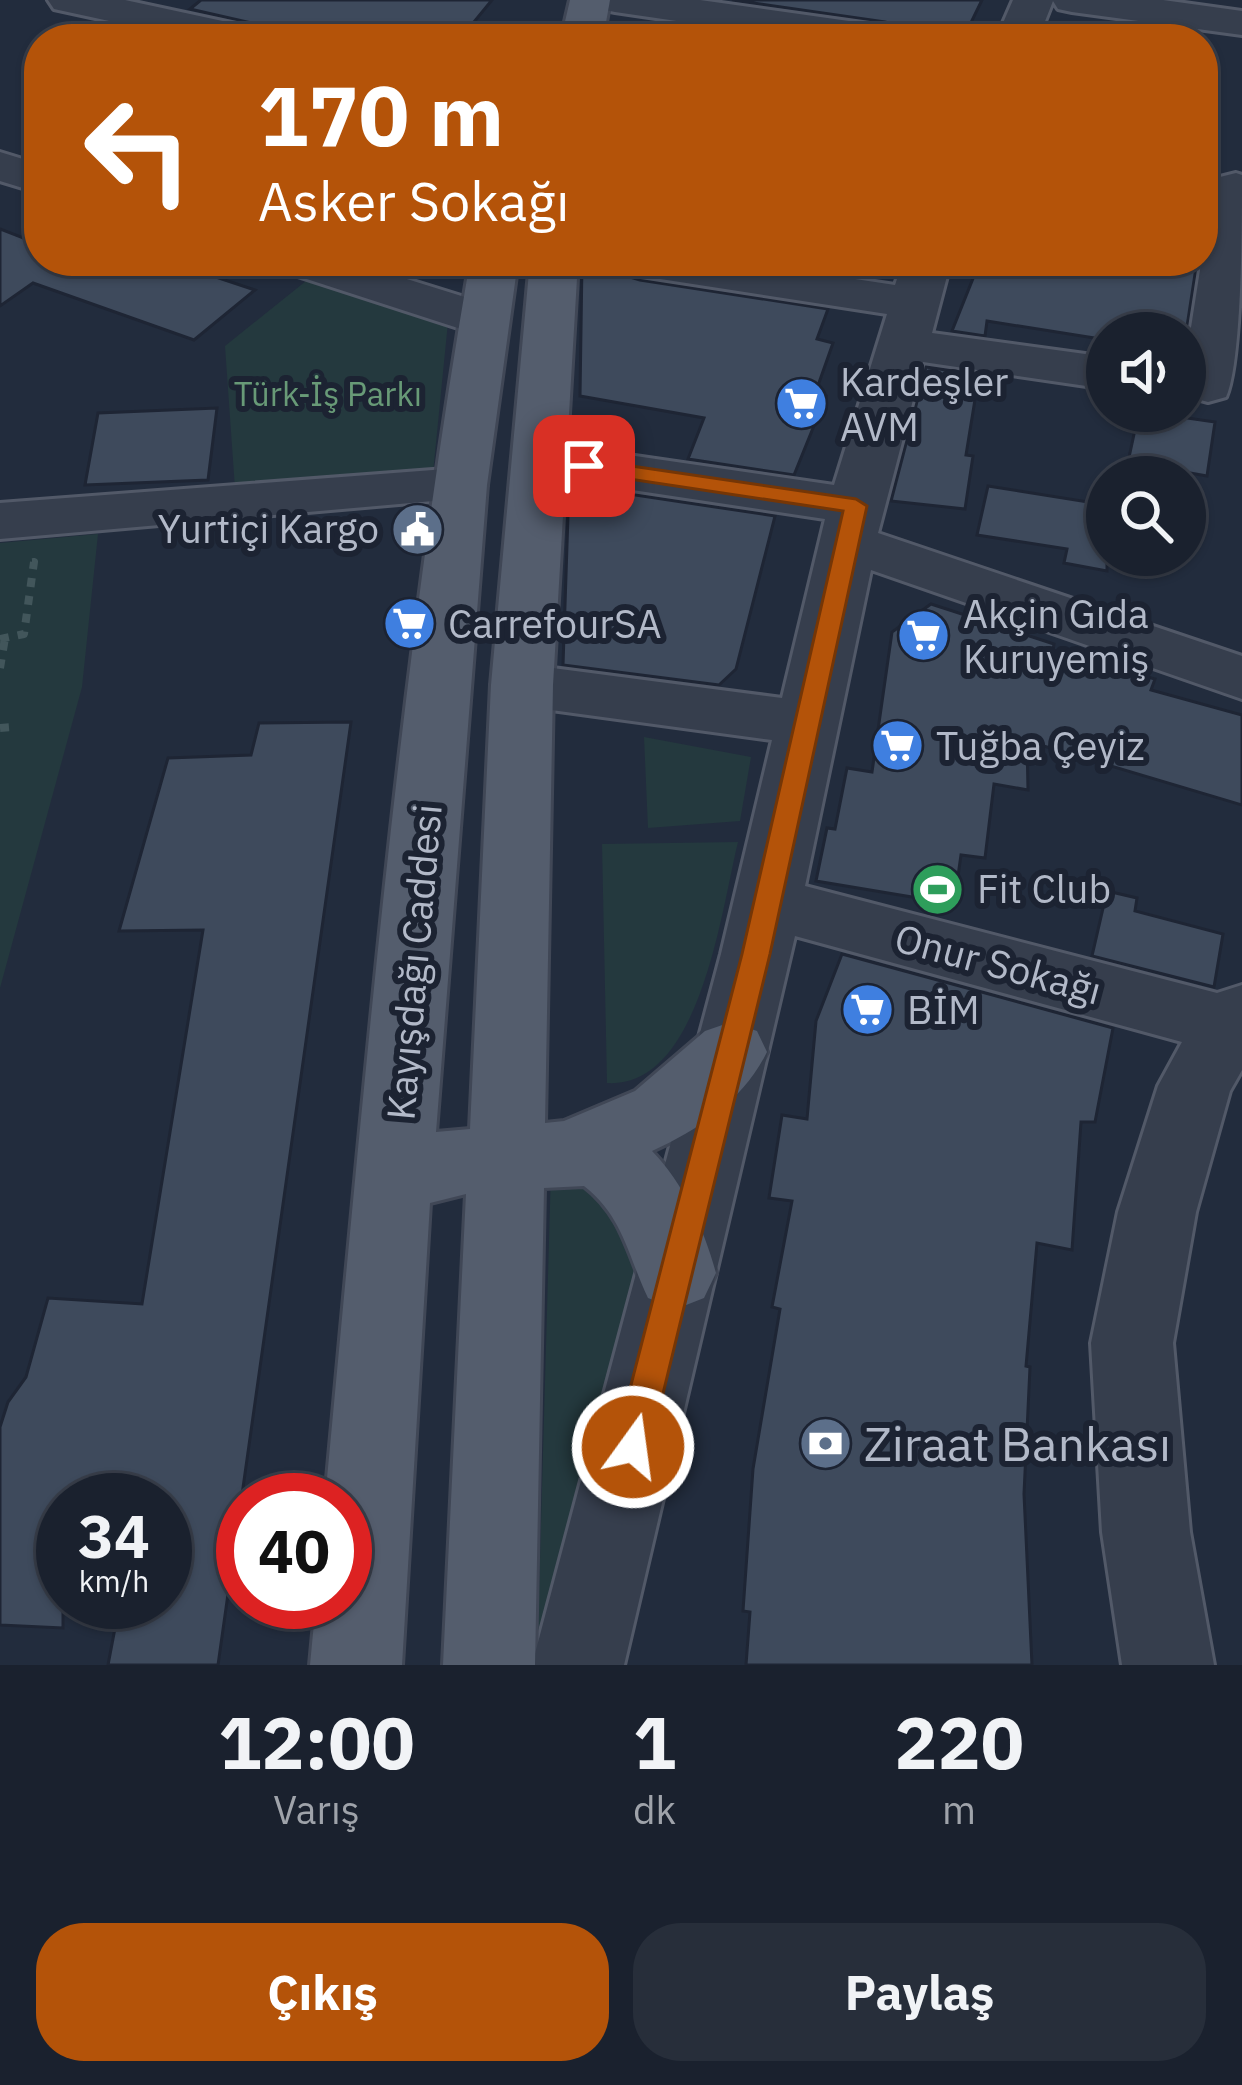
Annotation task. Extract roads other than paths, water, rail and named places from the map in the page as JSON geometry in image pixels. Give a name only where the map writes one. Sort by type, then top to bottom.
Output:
[{"type":"main road","points":[[489,1665],[540,1153],[522,685],[553,276]]},
{"type":"main road","name":"Kayışdağı Caddesi","points":[[356,1665],[393,1184],[459,485],[488,290]]},
{"type":"main road","points":[[540,1153],[661,1113],[731,1052]]},
{"type":"main road","points":[[393,1184],[437,1164],[540,1153],[598,1156],[640,1191],[668,1234],[676,1273]]},
{"type":"street","points":[[68,0],[212,24]]},
{"type":"street","points":[[614,0],[780,24]]},
{"type":"street","points":[[1072,0],[1242,23]]},
{"type":"street","points":[[1212,388],[1227,186]]},
{"type":"street","points":[[397,276],[488,290]]},
{"type":"street","points":[[738,276],[914,303],[1086,365]]},
{"type":"street","points":[[578,1665],[761,928],[852,524],[914,303]]},
{"type":"street","points":[[538,459],[852,524],[1242,679]]},
{"type":"street","points":[[17,542],[459,485]]},
{"type":"street","points":[[522,685],[808,723]]},
{"type":"street","name":"Onur Sokağı","points":[[761,928],[1236,1020]]},
{"type":"street","points":[[1168,1665],[1146,1532],[1132,1343],[1157,1212],[1189,1107],[1236,1020]]},
{"type":"place","name":"Kardeşler AVM","points":[[801,404]]},
{"type":"place","name":"Yurtiçi Kargo","points":[[418,529]]},
{"type":"place","name":"CarrefourSA","points":[[409,624]]},
{"type":"place","name":"Akçin Gıda Kuruyemiş","points":[[924,636]]},
{"type":"place","name":"Tuğba Çeyiz","points":[[897,746]]},
{"type":"place","name":"Fit Club","points":[[938,889]]},
{"type":"place","name":"BİM","points":[[868,1010]]},
{"type":"place","name":"Ziraat Bankası","points":[[825,1444]]},
{"type":"park label","name":"Türk-İş Parkı","points":[[328,394]]}]
